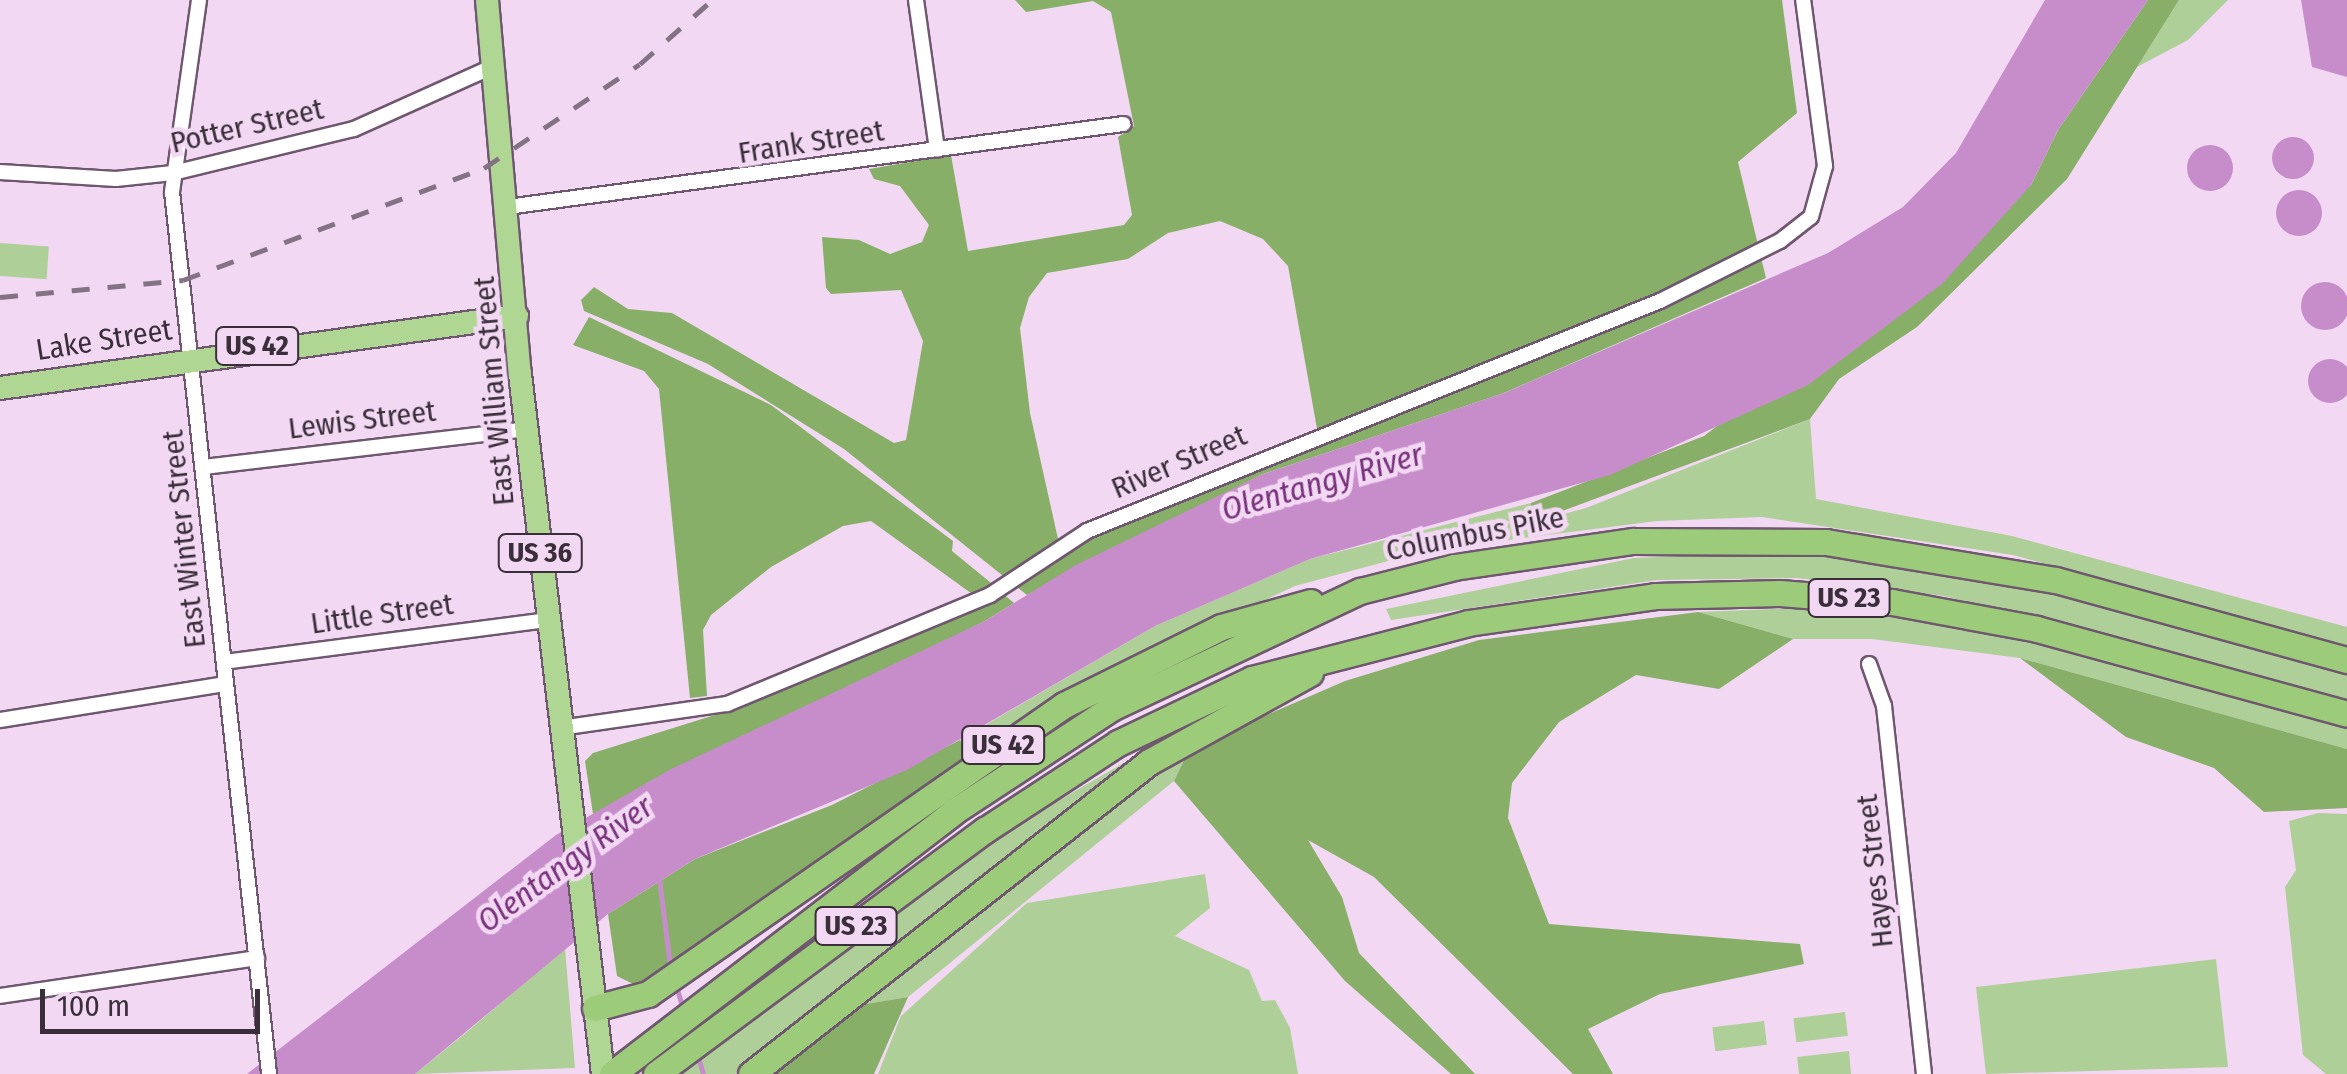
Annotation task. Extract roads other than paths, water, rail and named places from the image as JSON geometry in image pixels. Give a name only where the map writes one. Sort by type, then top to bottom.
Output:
[{"type":"highway","name":"East William Street","points":[[487,0],[526,429],[603,1074]]},
{"type":"highway","name":"Lake Street","points":[[0,388],[192,356],[516,316]]},
{"type":"highway","name":"Columbus Pike","points":[[612,1074],[1047,749],[1165,680],[1360,592],[1542,550],[1786,538],[2056,580],[2347,660]]},
{"type":"highway","name":"US 42","points":[[595,1008],[639,999],[1091,690],[1248,618],[1360,592]]},
{"type":"highway","name":"US 23","points":[[656,1074],[1078,766],[1215,695],[1342,656],[1557,606],[1780,593],[1976,616],[2347,714]]},
{"type":"highway","points":[[751,1074],[1148,762],[1342,656]]},
{"type":"street","name":"East Winter Street","points":[[199,0],[173,173],[269,1074]]},
{"type":"street","points":[[916,0],[937,150]]},
{"type":"street","name":"River Street","points":[[560,728],[689,716],[745,697],[990,595],[1088,530],[1692,288],[1812,215],[1825,166],[1803,0]]},
{"type":"street","name":"Potter Street","points":[[0,172],[116,179],[173,173],[354,129],[494,66]]},
{"type":"street","name":"Frank Street","points":[[506,207],[1124,124]]},
{"type":"street","name":"Lewis Street","points":[[204,467],[526,429]]},
{"type":"street","name":"Little Street","points":[[224,662],[547,620]]},
{"type":"street","name":"Hayes Street","points":[[1869,664],[1884,706],[1924,1074]]},
{"type":"street","points":[[0,720],[226,684]]},
{"type":"street","points":[[0,996],[257,958]]},
{"type":"water","name":"Olentangy River","points":[[2045,0],[2148,0],[2058,130],[2031,185],[1942,284],[1808,385],[1610,475],[1310,559],[1155,626],[907,770],[695,859],[608,914],[415,1074],[247,1074],[556,835],[669,770],[985,621],[1074,566],[1263,474],[1504,393],[1828,253],[1903,207],[1956,153]]},
{"type":"water","points":[[2301,0],[2347,0],[2347,77],[2312,67]]},
{"type":"water","points":[[2293,137],[2308,143],[2314,158],[2308,173],[2293,179],[2278,173],[2272,158],[2278,143]]},
{"type":"water","points":[[2210,145],[2226,152],[2233,168],[2226,184],[2210,191],[2194,184],[2187,168],[2194,152]]},
{"type":"water","points":[[2299,190],[2315,197],[2322,213],[2315,229],[2299,236],[2283,229],[2276,213],[2283,197]]},
{"type":"water","points":[[2325,282],[2342,289],[2349,306],[2342,323],[2325,330],[2308,323],[2301,306],[2308,289]]},
{"type":"water","points":[[2330,359],[2346,365],[2352,381],[2346,397],[2330,403],[2314,397],[2308,381],[2314,365]]},
{"type":"waterway","points":[[659,878],[670,966]]},
{"type":"waterway","points":[[676,986],[683,1009]]},
{"type":"waterway","points":[[697,1053],[703,1074]]},
{"type":"railway","points":[[0,297],[183,280],[484,168],[640,64],[712,0]]}]
